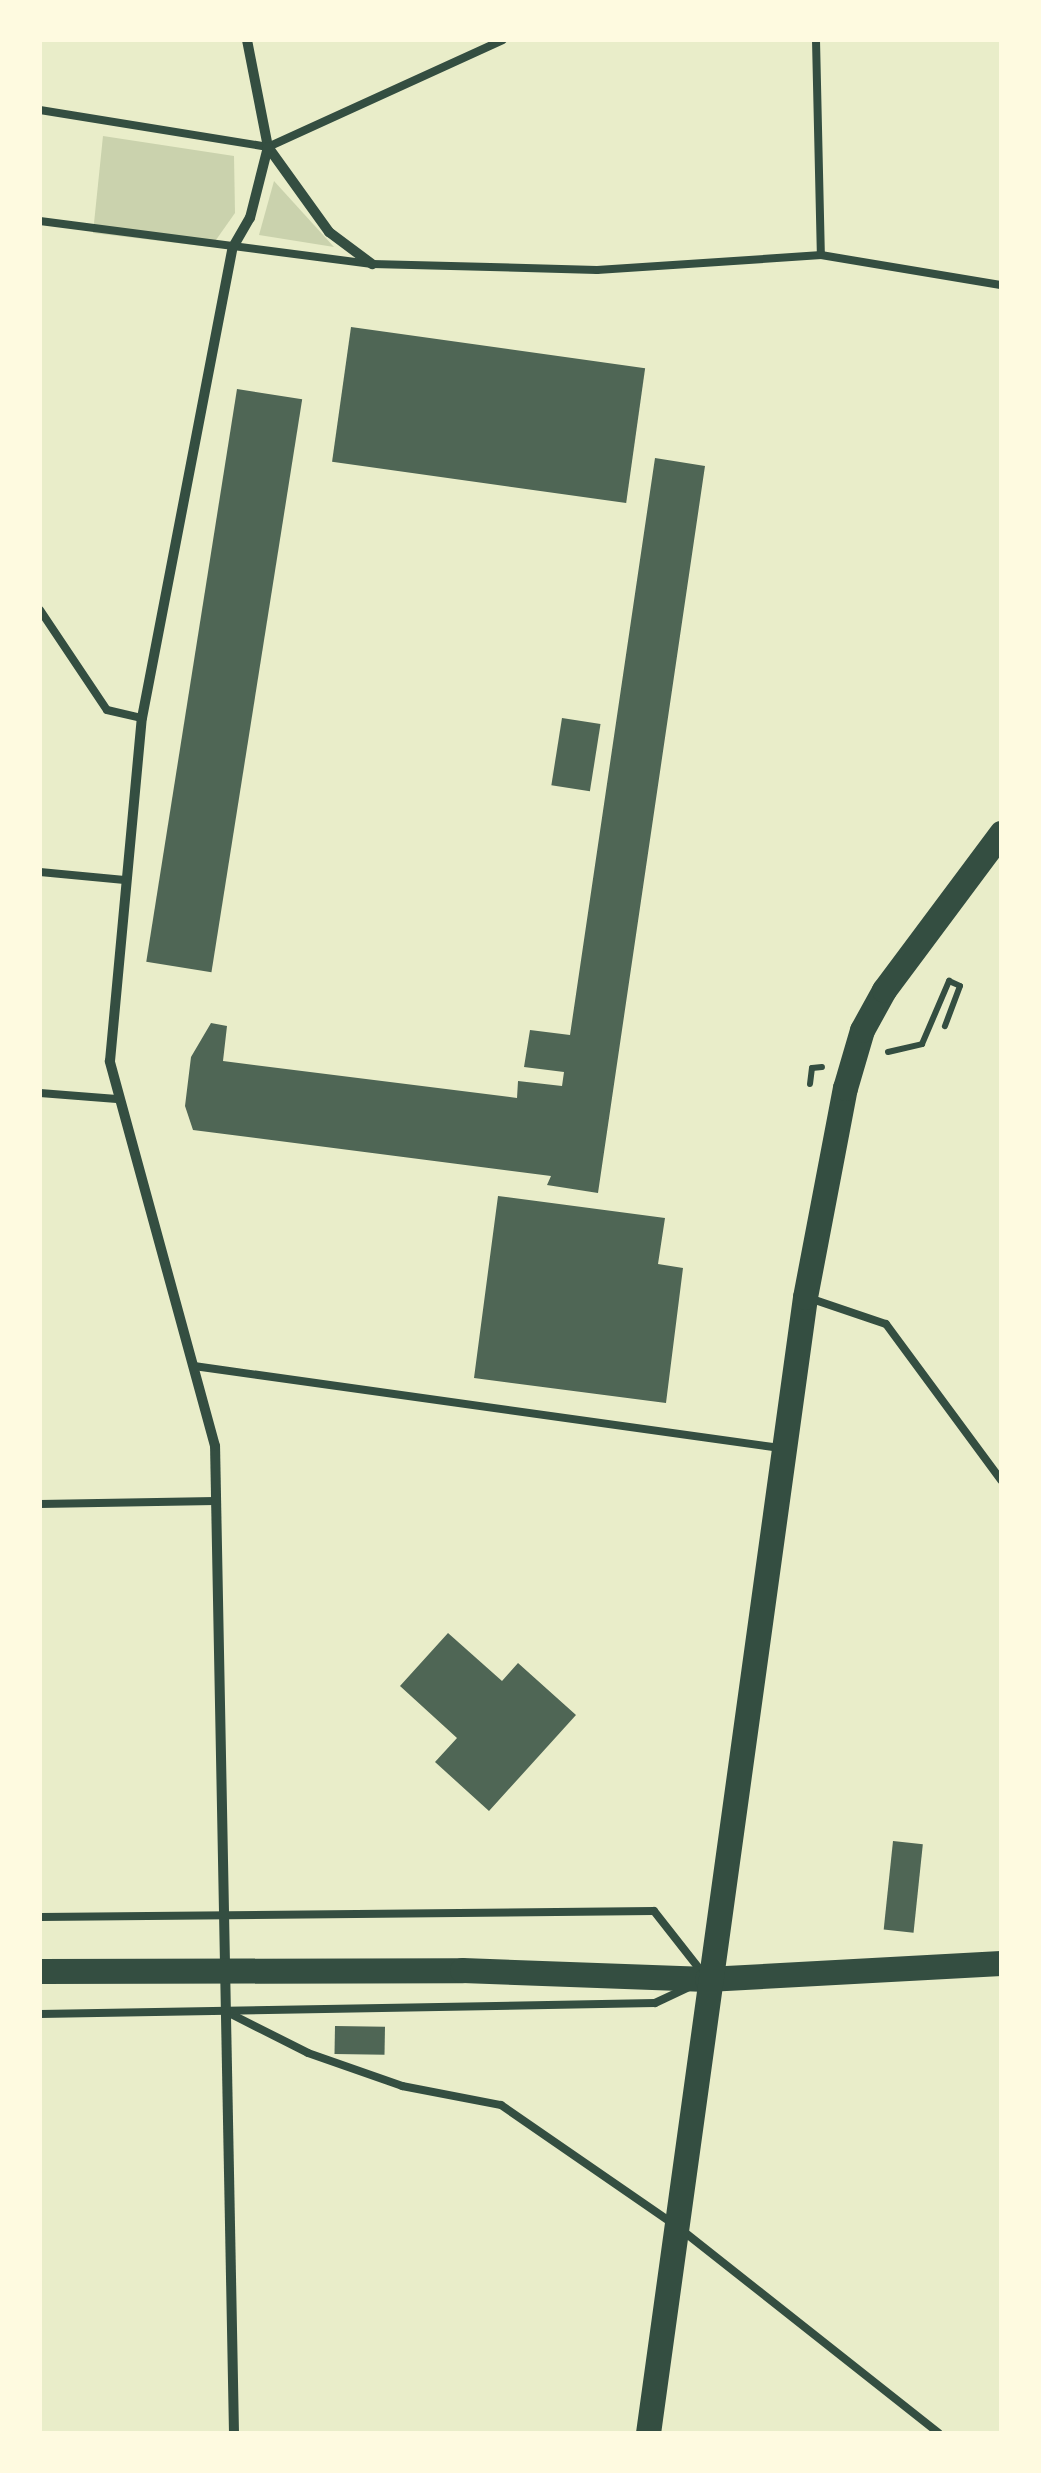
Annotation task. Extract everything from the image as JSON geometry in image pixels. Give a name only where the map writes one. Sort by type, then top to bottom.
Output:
[{"type":"main road","points":[[648,2433],[805,1297],[862,1030],[903,962],[1001,833]]},
{"type":"main road","points":[[40,1971],[462,1970],[708,1979],[1001,1963]]},
{"type":"street","points":[[247,40],[268,147],[329,232],[372,264]]},
{"type":"street","points":[[234,2433],[221,2009],[215,1446],[110,1061],[142,718],[233,246],[250,218],[268,147]]},
{"type":"lane","points":[[40,110],[268,147],[503,40]]},
{"type":"lane","points":[[816,40],[821,255]]},
{"type":"lane","points":[[40,221],[372,264],[597,270],[821,255],[1001,284]]},
{"type":"lane","points":[[40,610],[107,710],[142,718]]},
{"type":"lane","points":[[40,872],[124,880]]},
{"type":"lane","points":[[40,1093],[118,1099]]},
{"type":"lane","points":[[805,1297],[886,1324],[1001,1480]]},
{"type":"lane","points":[[194,1366],[784,1448]]},
{"type":"lane","points":[[40,1504],[215,1501]]},
{"type":"lane","points":[[40,1917],[654,1910],[708,1979],[655,2003],[40,2014]]},
{"type":"lane","points":[[221,2009],[308,2053],[402,2086],[501,2105],[679,2228],[939,2433]]},
{"type":"path","points":[[941,1006],[949,981],[960,986],[945,1026]]},
{"type":"green space","points":[[103,136],[234,156],[235,213],[211,247],[93,233]]},
{"type":"green space","points":[[274,181],[334,247],[259,235]]},
{"type":"building","points":[[351,327],[645,368],[626,503],[332,462]]},
{"type":"building","points":[[237,389],[302,399],[211,972],[146,962]]},
{"type":"building","points":[[655,458],[705,466],[598,1193],[547,1185],[551,1176],[193,1130],[185,1106],[191,1057],[211,1023],[227,1026],[223,1061],[517,1098],[518,1081],[562,1086],[564,1072],[524,1067],[530,1030],[570,1035]]},
{"type":"building","points":[[562,718],[601,724],[590,791],[551,785]]},
{"type":"building","points":[[498,1196],[665,1218],[658,1264],[683,1268],[666,1403],[474,1378]]},
{"type":"building","points":[[448,1633],[502,1681],[518,1663],[576,1715],[489,1811],[435,1762],[457,1738],[400,1686]]},
{"type":"building","points":[[893,1841],[923,1844],[914,1933],[884,1930]]},
{"type":"building","points":[[335,2026],[385,2027],[385,2055],[335,2054]]}]
